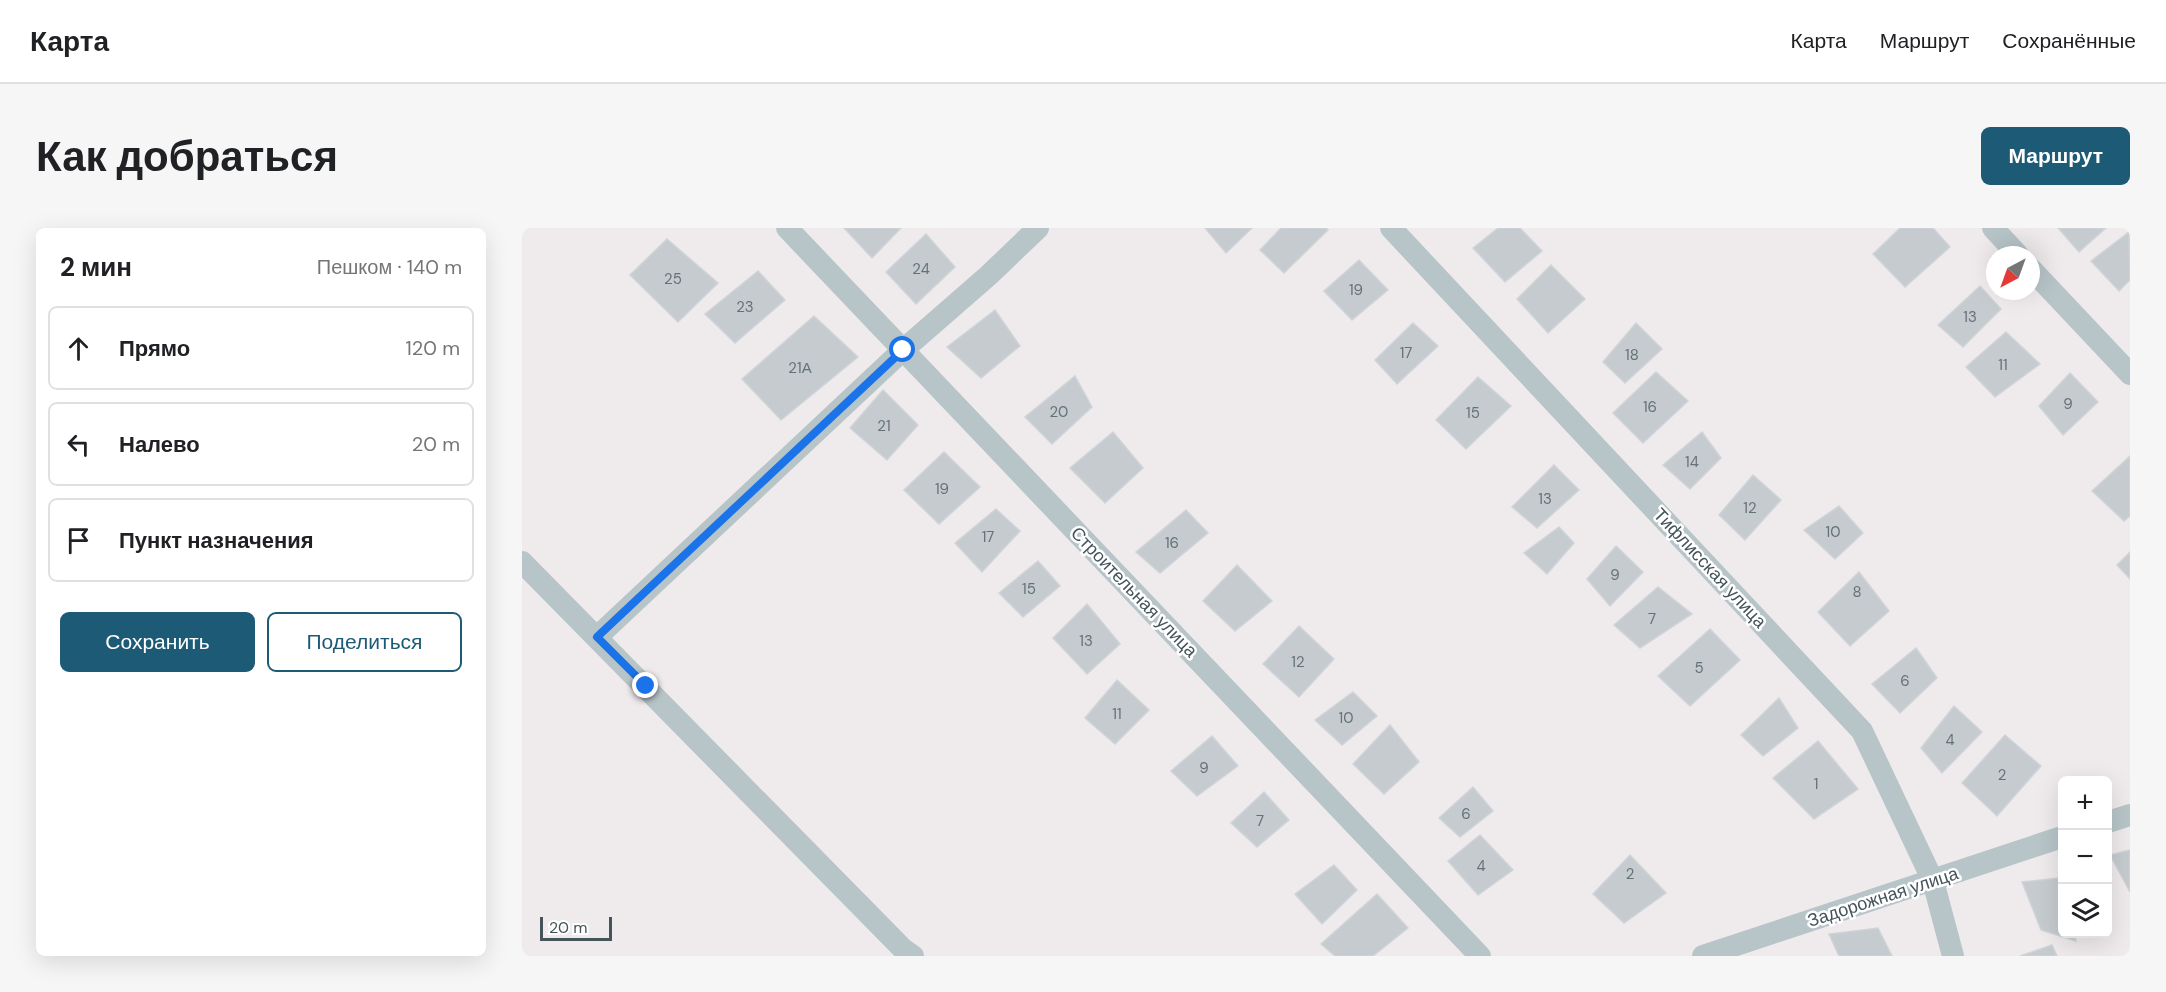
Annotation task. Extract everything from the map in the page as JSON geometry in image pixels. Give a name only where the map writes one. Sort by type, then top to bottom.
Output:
[{"type":"street","name":"Строительная улица","points":[[787,228],[1480,956]]},
{"type":"street","points":[[597,637],[903,350],[989,275],[1038,228]]},
{"type":"street","name":"Тифлисская улица","points":[[1391,228],[1862,731],[1933,881],[1953,956]]},
{"type":"street","points":[[1993,228],[2010,246]]},
{"type":"street","points":[[2040,279],[2130,374]]},
{"type":"street","points":[[522,562],[903,949],[913,956]]},
{"type":"street","points":[[2112,821],[2130,815]]},
{"type":"street","name":"Задорожная улица","points":[[1703,956],[2058,838]]},
{"type":"building","points":[[844,228],[901,228],[872,258]]},
{"type":"building","points":[[1205,228],[1252,228],[1226,253]]},
{"type":"building","points":[[1281,228],[1326,228],[1328,230],[1284,273],[1260,250]]},
{"type":"building","points":[[1498,228],[1520,228],[1542,251],[1505,282],[1473,248]]},
{"type":"building","points":[[1900,228],[1933,228],[1950,247],[1905,287],[1873,254]]},
{"type":"building","points":[[2058,228],[2106,228],[2079,252]]},
{"type":"building","points":[[2129,232],[2130,280],[2119,291],[2091,261]]},
{"type":"building","points":[[926,234],[955,267],[916,304],[886,272]]},
{"type":"building","points":[[667,239],[718,283],[678,322],[630,275]]},
{"type":"building","points":[[1359,260],[1388,290],[1352,320],[1324,291]]},
{"type":"building","points":[[1551,265],[1585,299],[1548,333],[1517,299]]},
{"type":"building","points":[[758,271],[785,300],[735,343],[705,314]]},
{"type":"building","points":[[1980,286],[1986,293],[1986,300],[1993,300],[2001,309],[1963,347],[1938,325]]},
{"type":"building","points":[[995,310],[1020,346],[981,378],[947,347]]},
{"type":"building","points":[[814,316],[858,357],[781,420],[742,379]]},
{"type":"building","points":[[1413,323],[1438,346],[1397,384],[1375,360]]},
{"type":"building","points":[[1636,323],[1662,349],[1625,383],[1603,362]]},
{"type":"building","points":[[2006,332],[2040,364],[1995,397],[1966,367]]},
{"type":"building","points":[[1656,372],[1688,401],[1643,443],[1613,413]]},
{"type":"building","points":[[2070,373],[2098,402],[2063,435],[2039,406]]},
{"type":"building","points":[[1075,376],[1092,407],[1052,444],[1025,417]]},
{"type":"building","points":[[1478,377],[1511,406],[1466,449],[1436,420]]},
{"type":"building","points":[[883,390],[918,425],[887,460],[850,428]]},
{"type":"building","points":[[1113,432],[1143,468],[1105,503],[1070,468]]},
{"type":"building","points":[[1702,432],[1721,458],[1690,489],[1663,465]]},
{"type":"building","points":[[944,452],[980,487],[939,524],[904,490]]},
{"type":"building","points":[[2130,456],[2130,516],[2124,521],[2092,491]]},
{"type":"building","points":[[1554,465],[1579,490],[1537,528],[1512,507]]},
{"type":"building","points":[[1753,475],[1781,500],[1745,540],[1719,515]]},
{"type":"building","points":[[1839,506],[1863,533],[1835,559],[1804,530]]},
{"type":"building","points":[[996,509],[1020,531],[982,572],[955,543]]},
{"type":"building","points":[[1186,510],[1208,533],[1160,573],[1136,552]]},
{"type":"building","points":[[1559,527],[1574,543],[1547,574],[1524,553]]},
{"type":"building","points":[[1616,546],[1643,572],[1610,606],[1587,579]]},
{"type":"building","points":[[2130,552],[2130,579],[2117,565]]},
{"type":"building","points":[[1038,561],[1060,586],[1023,617],[999,593]]},
{"type":"building","points":[[1237,565],[1272,601],[1235,631],[1203,601]]},
{"type":"building","points":[[1859,572],[1889,611],[1850,646],[1818,612]]},
{"type":"building","points":[[1658,587],[1692,614],[1640,648],[1614,625]]},
{"type":"building","points":[[1087,604],[1120,644],[1087,674],[1053,638]]},
{"type":"building","points":[[1299,626],[1334,659],[1299,697],[1263,664]]},
{"type":"building","points":[[1710,629],[1740,660],[1690,706],[1658,676]]},
{"type":"building","points":[[1916,648],[1937,678],[1900,713],[1872,684]]},
{"type":"building","points":[[1117,680],[1149,710],[1115,744],[1085,718]]},
{"type":"building","points":[[1353,692],[1377,716],[1342,745],[1315,720]]},
{"type":"building","points":[[1779,698],[1798,728],[1763,756],[1741,735]]},
{"type":"building","points":[[1954,706],[1982,732],[1942,773],[1921,748]]},
{"type":"building","points":[[1390,725],[1419,762],[1384,794],[1353,764]]},
{"type":"building","points":[[2005,735],[2041,766],[1997,816],[1962,783]]},
{"type":"building","points":[[1212,736],[1238,766],[1197,796],[1171,771]]},
{"type":"building","points":[[1818,741],[1858,789],[1814,819],[1773,778]]},
{"type":"building","points":[[1473,787],[1493,811],[1460,837],[1439,818]]},
{"type":"building","points":[[1264,792],[1289,820],[1257,847],[1231,823]]},
{"type":"building","points":[[1480,835],[1513,870],[1478,895],[1448,861]]},
{"type":"building","points":[[2130,850],[2130,892],[2112,859],[2112,854]]},
{"type":"building","points":[[1630,855],[1666,893],[1624,923],[1593,894]]},
{"type":"building","points":[[1334,865],[1357,890],[1322,924],[1295,894]]},
{"type":"building","points":[[2058,878],[2058,935],[2041,930],[2022,882]]},
{"type":"building","points":[[1377,894],[1408,928],[1373,956],[1335,956],[1321,944]]},
{"type":"building","points":[[1878,928],[1892,956],[1839,956],[1829,934]]},
{"type":"building","points":[[2052,945],[2057,956],[2020,956]]},
{"type":"route","points":[[646,686],[597,637],[903,350]]}]
